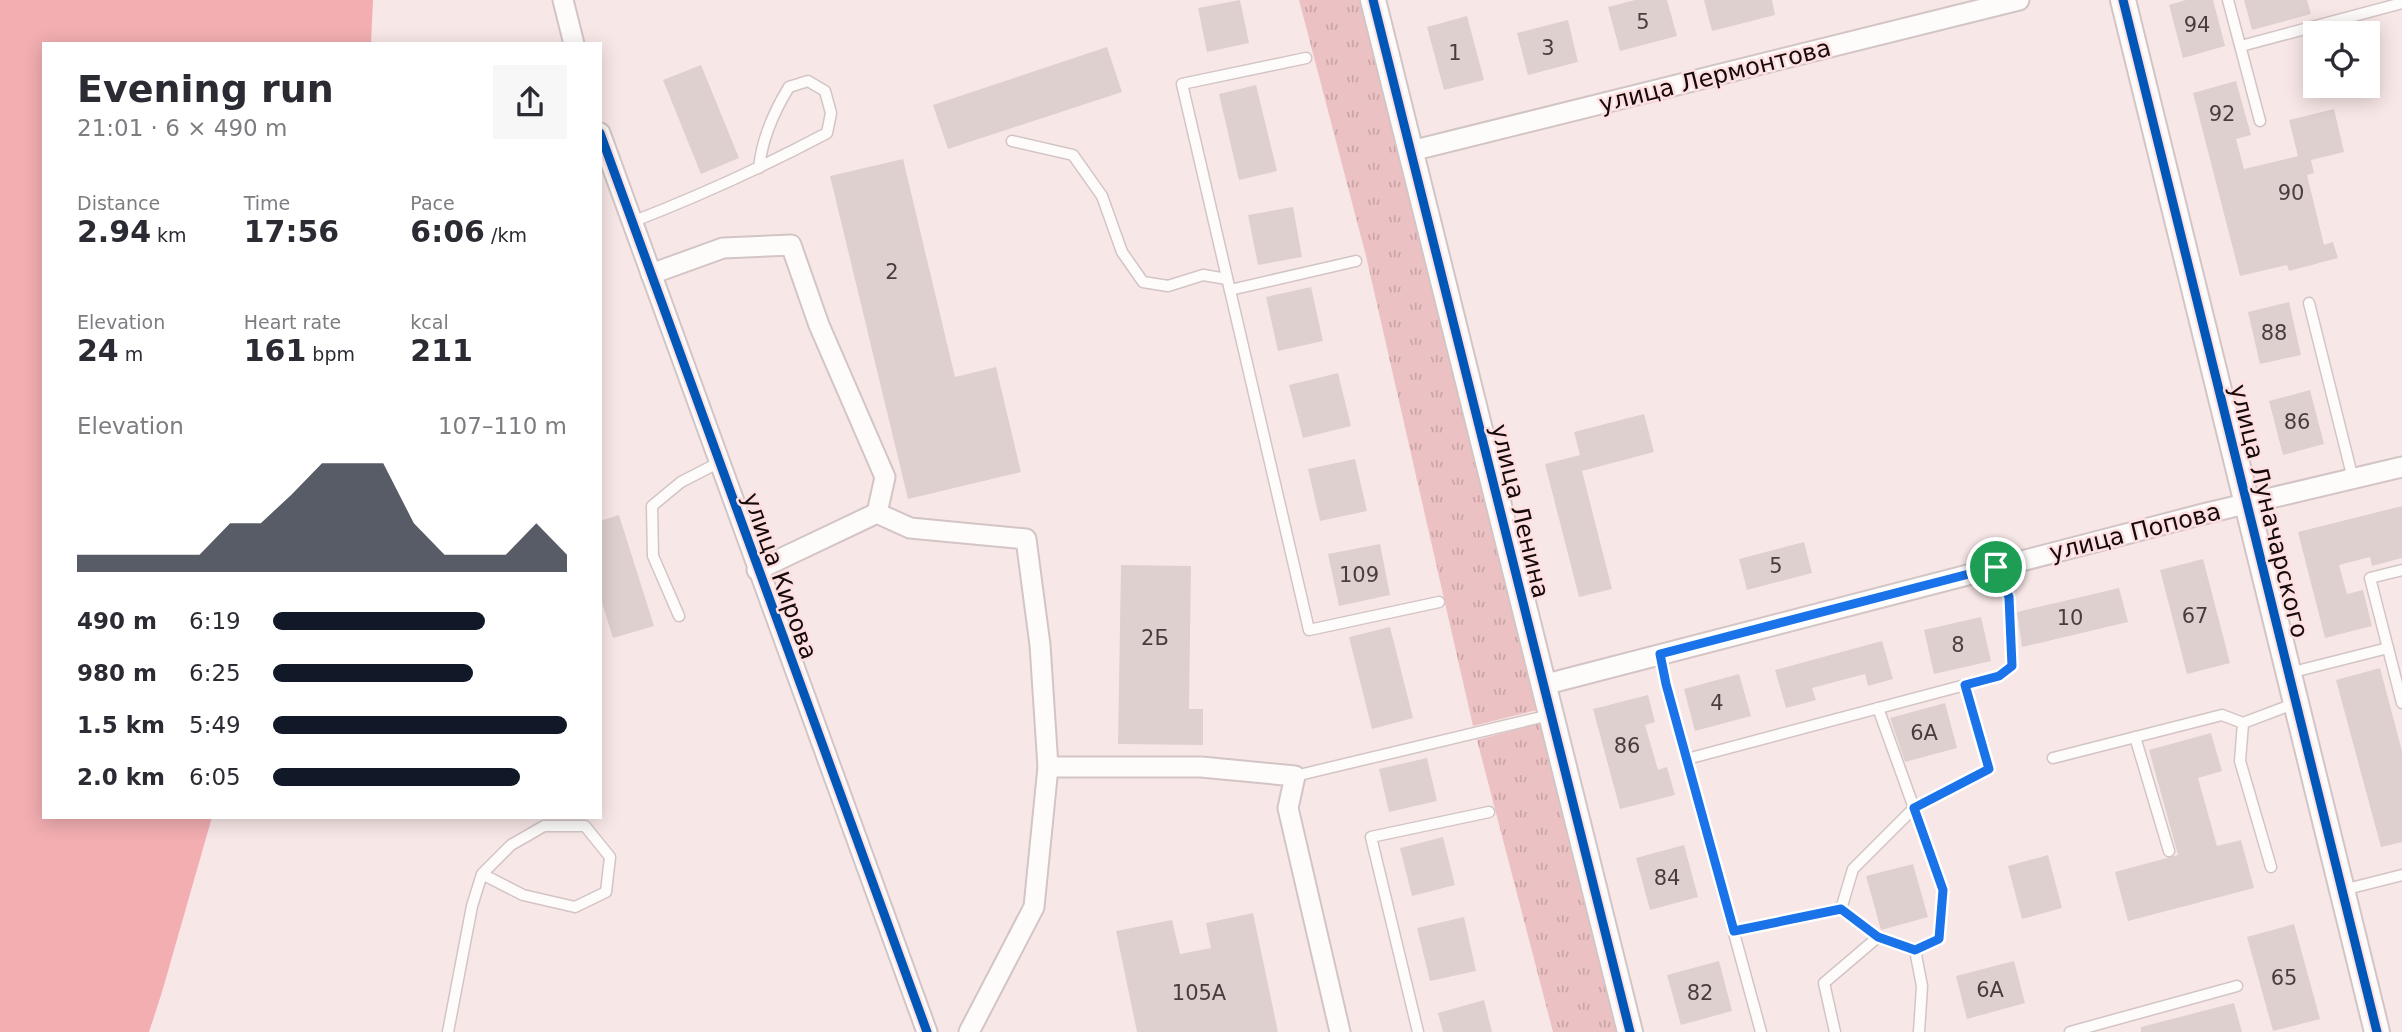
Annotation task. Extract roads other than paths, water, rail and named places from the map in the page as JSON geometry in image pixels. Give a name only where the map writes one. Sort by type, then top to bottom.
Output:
[{"type":"street","points":[[563,0],[574,42]]},
{"type":"street","name":"улица Ленина","points":[[1373,0],[1630,1032]]},
{"type":"street","name":"улица Лермонтова","points":[[1411,151],[2020,0]]},
{"type":"street","name":"улица Луначарского","points":[[2123,0],[2377,1032]]},
{"type":"street","name":"улица Кирова","points":[[602,139],[927,1032]]},
{"type":"street","points":[[651,274],[723,248],[791,245],[819,325],[885,477],[877,513]]},
{"type":"street","name":"улица Попова","points":[[1543,685],[2247,503],[2402,467]]},
{"type":"street","points":[[757,569],[877,513],[910,528],[1026,539],[1040,645],[1048,767],[1034,907],[969,1032]]},
{"type":"street","points":[[1048,767],[1201,767],[1295,776],[1288,808],[1340,1032]]},
{"type":"lane","points":[[2228,0],[2260,121]]},
{"type":"lane","points":[[2241,46],[2402,3]]},
{"type":"lane","points":[[1306,58],[1182,85],[1309,630],[1439,602]]},
{"type":"lane","points":[[632,222],[698,197],[778,159],[827,133],[831,113],[825,91],[808,81],[789,87],[775,109],[766,133],[760,168]]},
{"type":"lane","points":[[1012,141],[1073,155],[1102,196],[1122,251],[1143,282],[1168,286],[1203,275],[1228,284],[1356,261]]},
{"type":"lane","points":[[2309,303],[2353,479]]},
{"type":"lane","points":[[679,616],[653,556],[652,506],[681,482],[718,463]]},
{"type":"lane","points":[[1686,759],[1999,676],[2012,666],[2009,597],[1996,567]]},
{"type":"lane","points":[[2402,570],[2370,578],[2402,703]]},
{"type":"lane","points":[[2289,674],[2388,648]]},
{"type":"lane","points":[[1660,654],[1761,1032]]},
{"type":"lane","points":[[1841,909],[1853,869],[1914,808],[1989,769],[1965,685]]},
{"type":"lane","points":[[2053,758],[2222,715],[2243,723],[2296,703]]},
{"type":"lane","points":[[1734,931],[1841,909],[1878,937],[1915,950],[1939,939],[1943,890],[1878,708]]},
{"type":"lane","points":[[1295,776],[1550,715]]},
{"type":"lane","points":[[2243,723],[2240,761],[2271,867]]},
{"type":"lane","points":[[2134,737],[2169,851]]},
{"type":"lane","points":[[1418,1032],[1371,837],[1489,812]]},
{"type":"lane","points":[[448,1032],[472,906],[482,874],[511,845],[544,826],[584,826],[610,857],[606,892],[575,906],[523,895],[482,874]]},
{"type":"lane","points":[[2342,890],[2402,875]]},
{"type":"lane","points":[[1835,1032],[1824,983],[1878,937]]},
{"type":"lane","points":[[1915,950],[1922,986],[1919,1032]]},
{"type":"lane","points":[[2070,1032],[2237,986]]}]
